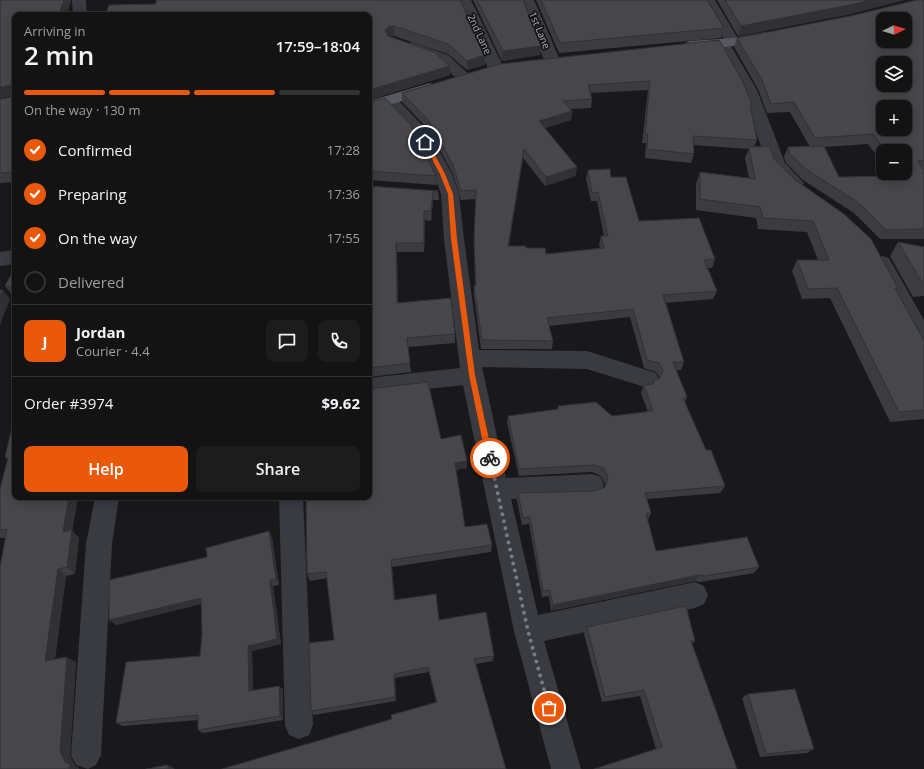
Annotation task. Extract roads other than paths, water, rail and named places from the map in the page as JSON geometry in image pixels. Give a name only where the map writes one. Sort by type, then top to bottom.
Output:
[{"type":"main road","points":[[675,48],[728,43],[778,33]]},
{"type":"main road","points":[[545,60],[568,58]]},
{"type":"main road","points":[[379,104],[486,71]]},
{"type":"street","points":[[79,0],[80,12]]},
{"type":"street","name":"2nd Lane","points":[[464,0],[486,71]]},
{"type":"street","name":"1st Lane","points":[[527,0],[545,60]]},
{"type":"street","points":[[708,0],[749,90],[777,166],[796,185],[809,194]]},
{"type":"street","points":[[401,43],[442,58],[486,71]]},
{"type":"street","points":[[379,104],[420,132],[443,174],[450,194],[454,239],[471,366],[496,490],[528,631],[566,769]]},
{"type":"street","points":[[428,192],[450,194]]},
{"type":"street","points":[[872,245],[924,340]]},
{"type":"street","points":[[0,259],[12,257]]},
{"type":"street","points":[[372,386],[471,366],[587,360],[648,379]]},
{"type":"street","points":[[496,490],[592,485]]},
{"type":"street","points":[[86,755],[99,544],[106,500]]},
{"type":"street","points":[[291,500],[299,725]]},
{"type":"street","points":[[528,631],[695,595]]}]
